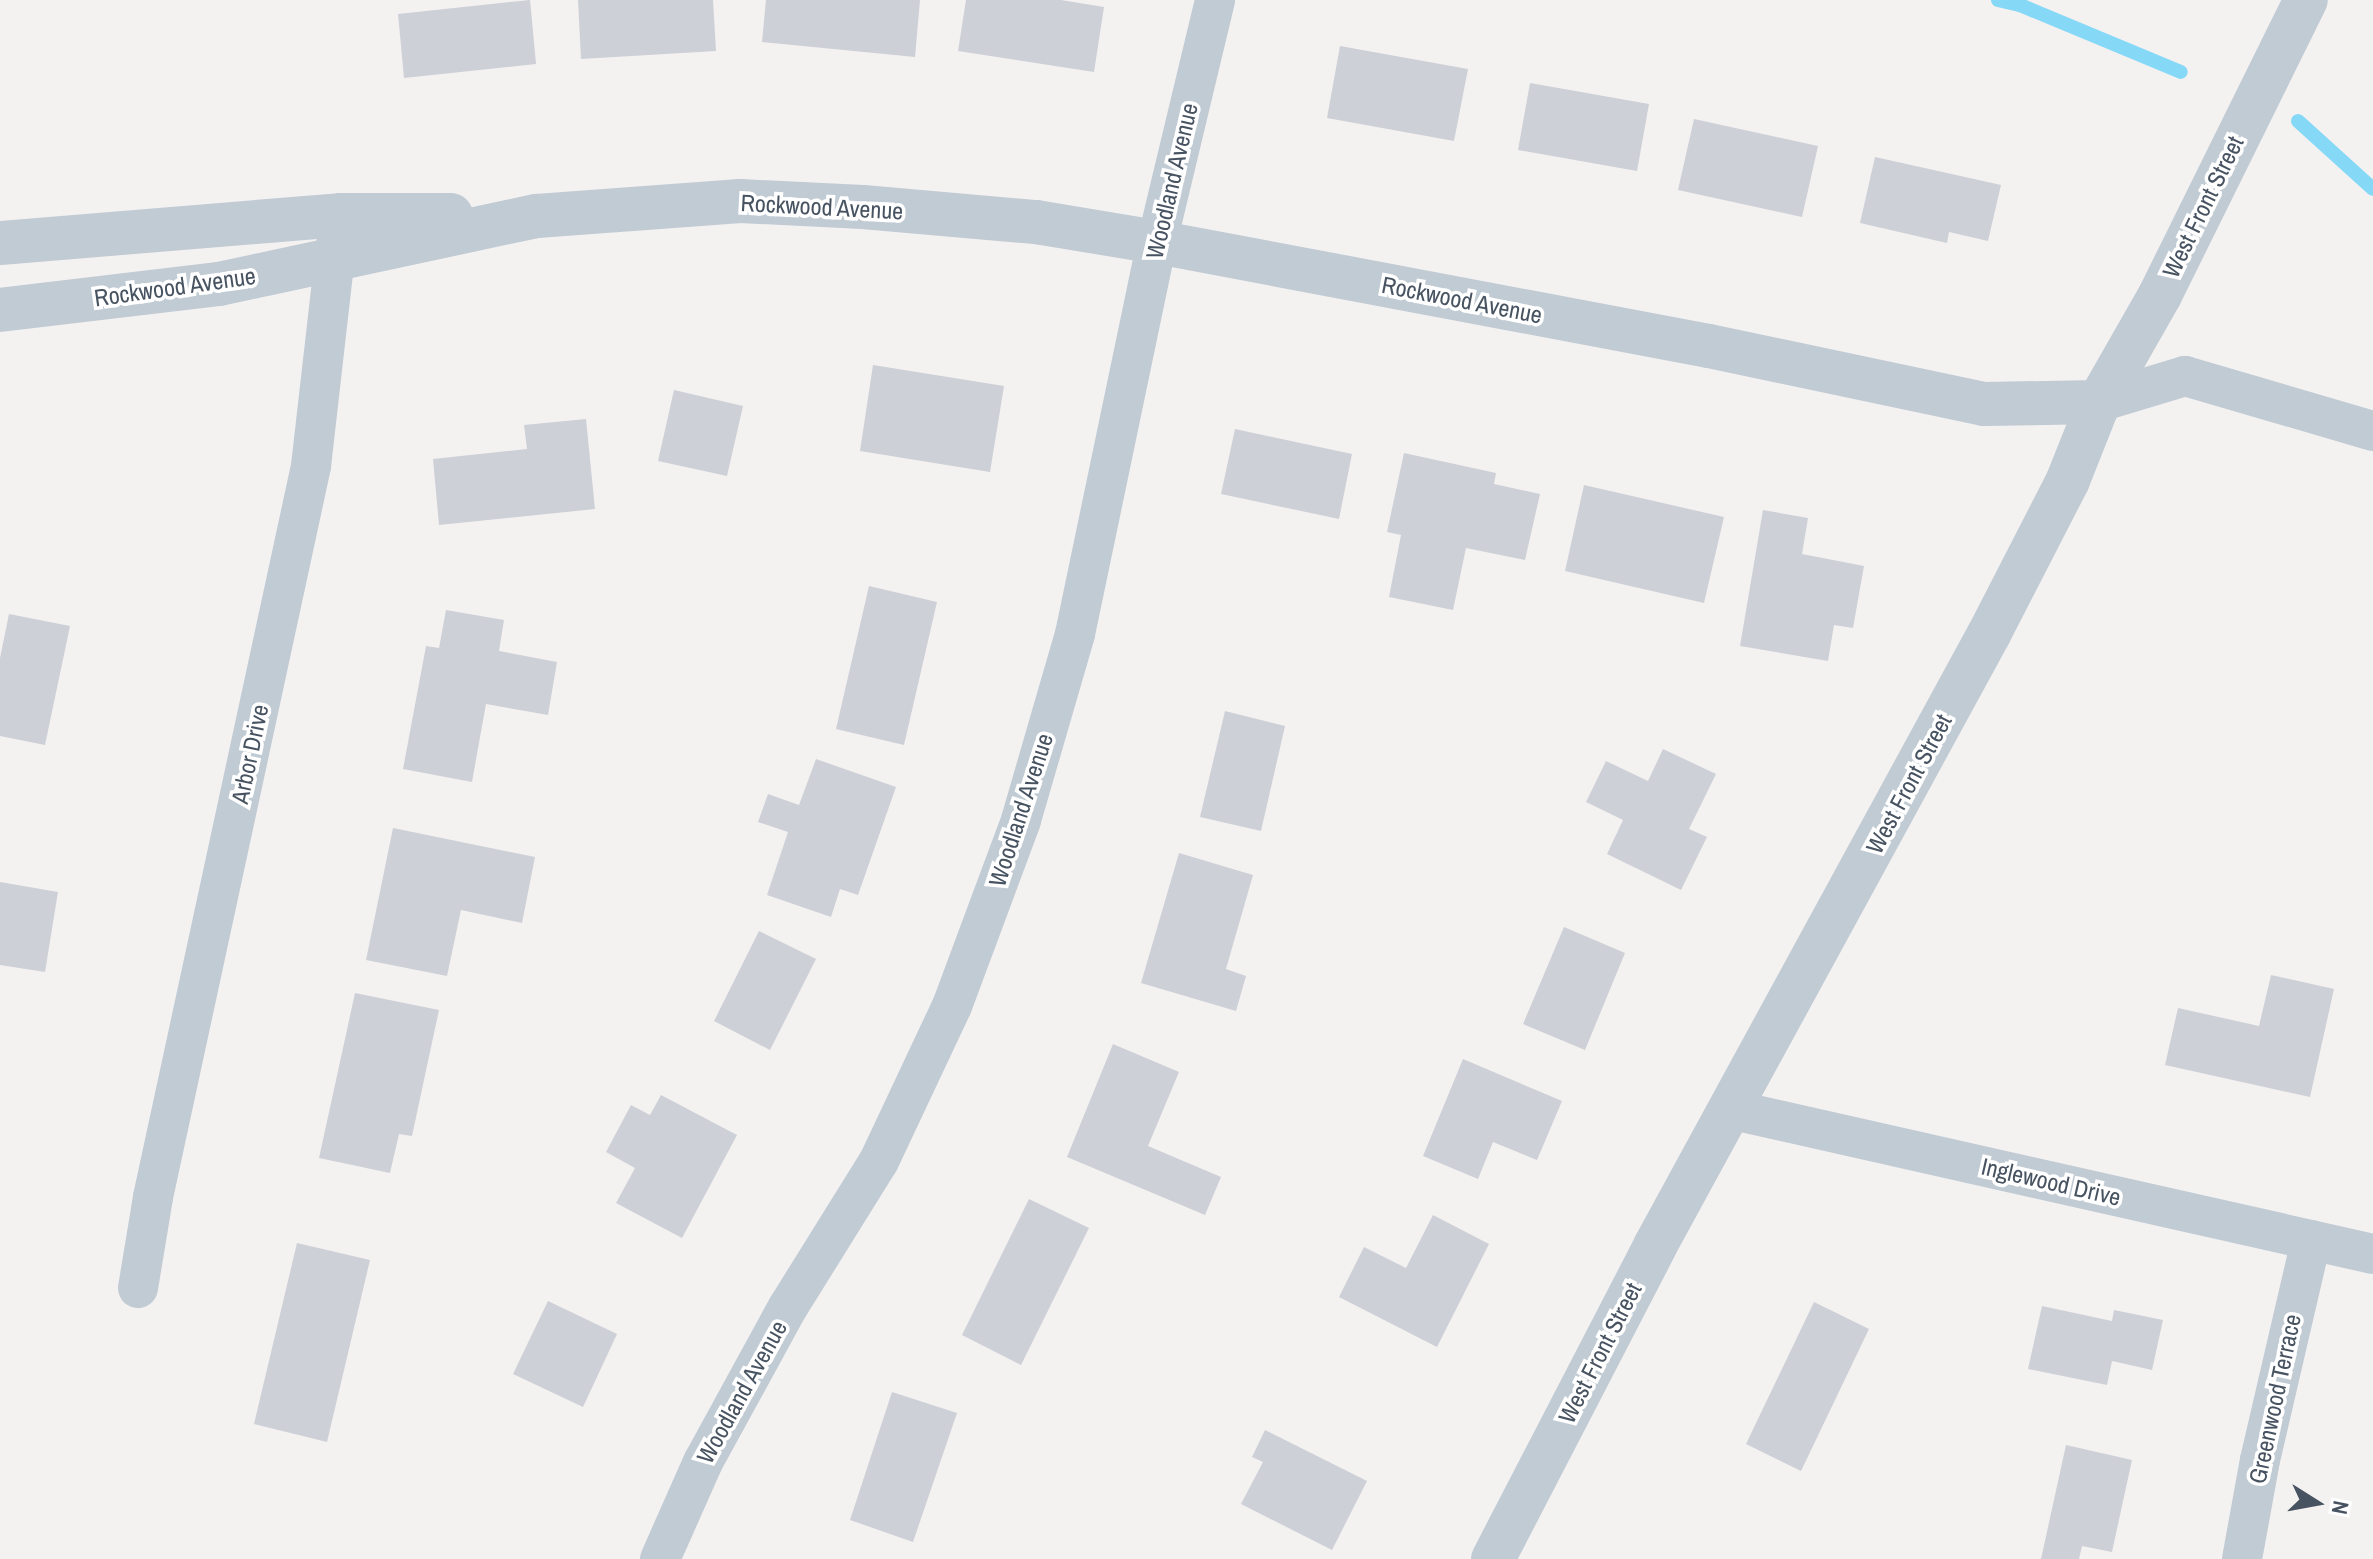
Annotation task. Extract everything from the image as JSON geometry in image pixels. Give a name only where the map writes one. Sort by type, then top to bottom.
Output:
[{"type":"street","name":"Woodland Avenue","points":[[660,1559],[703,1462],[788,1307],[879,1161],[952,1006],[1021,820],[1075,634],[1157,242],[1215,0]]},
{"type":"street","name":"West Front Street","points":[[1493,1559],[1729,1109],[1852,890],[1989,634],[2068,480],[2099,402],[2160,295],[2306,0]]},
{"type":"street","name":"Rockwood Avenue","points":[[0,243],[340,215],[537,216],[756,202],[863,207],[1036,222],[1157,242],[1709,346],[1984,404],[2099,402],[2185,376],[2373,431]]},
{"type":"street","name":"Arbor Drive","points":[[138,1288],[153,1197],[311,466],[340,215]]},
{"type":"street","name":"Rockwood Avenue","points":[[0,310],[219,284],[537,216]]},
{"type":"street","name":"Inglewood Drive","points":[[1729,1109],[2373,1254]]},
{"type":"street","name":"Greenwood Terrace","points":[[2242,1559],[2260,1460],[2311,1240]]},
{"type":"building","points":[[530,0],[536,64],[404,78],[398,14]]},
{"type":"building","points":[[578,0],[713,0],[716,51],[581,59]]},
{"type":"building","points":[[766,0],[920,0],[915,57],[762,42]]},
{"type":"building","points":[[966,0],[1061,0],[1104,7],[1094,72],[958,51]]},
{"type":"building","points":[[1340,46],[1468,69],[1454,141],[1327,118]]},
{"type":"building","points":[[1530,83],[1649,104],[1637,171],[1518,150]]},
{"type":"building","points":[[1694,119],[1818,146],[1802,217],[1678,190]]},
{"type":"building","points":[[1875,157],[2001,185],[1988,241],[1949,232],[1947,243],[1860,223]]},
{"type":"building","points":[[873,365],[1004,386],[990,472],[860,451]]},
{"type":"building","points":[[674,390],[743,406],[727,476],[658,461]]},
{"type":"building","points":[[586,419],[595,509],[439,525],[433,459],[527,449],[524,425]]},
{"type":"building","points":[[1235,429],[1352,454],[1339,519],[1221,494]]},
{"type":"building","points":[[1404,453],[1496,473],[1494,484],[1540,494],[1525,560],[1466,548],[1453,610],[1389,597],[1401,535],[1387,532]]},
{"type":"building","points":[[1584,485],[1724,517],[1704,603],[1565,571]]},
{"type":"building","points":[[1763,510],[1808,518],[1802,554],[1864,566],[1853,628],[1834,625],[1828,661],[1740,646]]},
{"type":"building","points":[[869,586],[937,602],[904,745],[836,729]]},
{"type":"building","points":[[446,610],[504,620],[499,651],[557,662],[548,715],[486,704],[472,782],[403,769],[426,646],[439,648]]},
{"type":"building","points":[[9,614],[70,626],[45,745],[0,736],[0,658]]},
{"type":"building","points":[[1225,711],[1285,726],[1261,831],[1200,817]]},
{"type":"building","points":[[1663,749],[1716,774],[1689,829],[1707,837],[1681,890],[1607,854],[1623,820],[1586,802],[1606,761],[1648,781]]},
{"type":"building","points":[[816,759],[896,787],[858,895],[840,889],[831,917],[767,895],[788,832],[758,822],[768,794],[799,805]]},
{"type":"building","points":[[393,828],[535,857],[522,923],[461,910],[447,976],[366,960]]},
{"type":"building","points":[[1179,853],[1253,875],[1226,969],[1246,976],[1236,1011],[1141,983]]},
{"type":"building","points":[[0,882],[58,892],[45,972],[0,965]]},
{"type":"building","points":[[1564,927],[1625,953],[1585,1050],[1523,1024]]},
{"type":"building","points":[[759,931],[816,959],[770,1050],[714,1021]]},
{"type":"building","points":[[2271,975],[2334,989],[2310,1097],[2165,1065],[2178,1008],[2259,1026]]},
{"type":"building","points":[[355,993],[439,1010],[412,1136],[399,1134],[390,1173],[319,1158]]},
{"type":"building","points":[[1113,1044],[1179,1072],[1148,1146],[1221,1177],[1205,1215],[1067,1157]]},
{"type":"building","points":[[1463,1059],[1562,1101],[1537,1160],[1493,1142],[1478,1179],[1423,1156]]},
{"type":"building","points":[[661,1095],[737,1135],[682,1238],[616,1203],[635,1168],[606,1152],[631,1105],[650,1115]]},
{"type":"building","points":[[1029,1199],[1089,1228],[1021,1365],[962,1335]]},
{"type":"building","points":[[1433,1215],[1489,1244],[1437,1347],[1339,1297],[1364,1247],[1406,1268]]},
{"type":"building","points":[[297,1243],[370,1260],[327,1442],[254,1424]]},
{"type":"building","points":[[548,1301],[617,1334],[583,1407],[513,1374]]},
{"type":"building","points":[[1814,1302],[1869,1329],[1801,1471],[1746,1444]]},
{"type":"building","points":[[2042,1306],[2112,1321],[2114,1310],[2163,1320],[2152,1370],[2112,1361],[2107,1385],[2028,1369]]},
{"type":"building","points":[[892,1392],[957,1413],[913,1542],[850,1520]]},
{"type":"building","points":[[1265,1430],[1367,1481],[1332,1550],[1241,1504],[1263,1462],[1252,1457]]},
{"type":"building","points":[[2066,1445],[2132,1460],[2112,1552],[2082,1546],[2079,1559],[2041,1559]]},
{"type":"waterway","points":[[1998,0],[2020,5],[2181,72]]},
{"type":"waterway","points":[[2298,121],[2373,189]]}]
